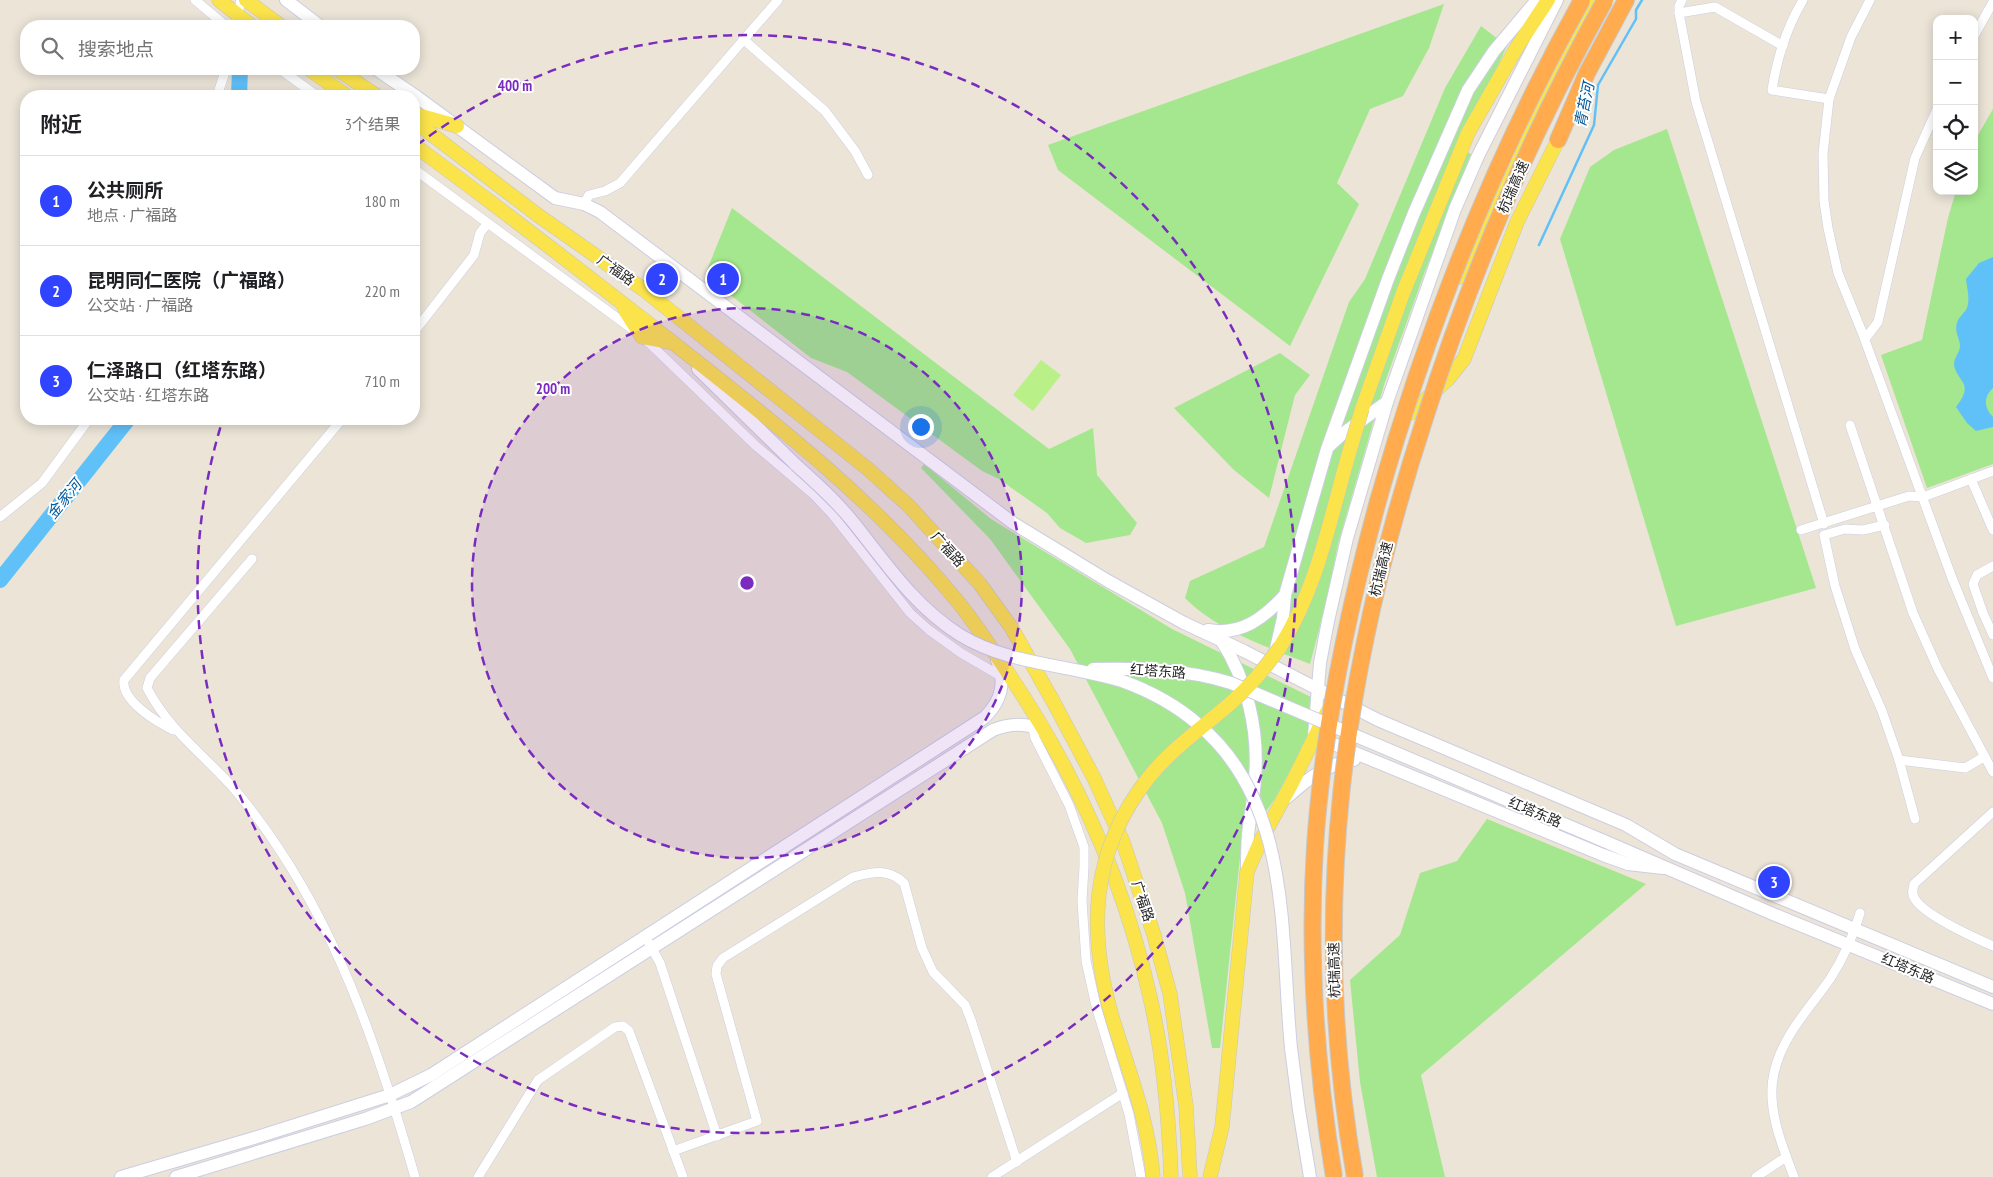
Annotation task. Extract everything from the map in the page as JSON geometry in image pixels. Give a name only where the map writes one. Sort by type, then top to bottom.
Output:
[{"type":"highway","name":"杭瑞高速","points":[[1334,1177],[1322,1100],[1316,1029],[1312,918],[1320,784],[1340,657],[1360,570],[1386,474],[1442,304],[1514,132],[1582,0]]},
{"type":"highway","name":"杭瑞高速","points":[[1355,1177],[1344,1111],[1338,1053],[1333,910],[1336,840],[1343,770],[1353,699],[1365,636],[1408,471],[1431,397],[1462,311],[1499,218],[1533,141],[1567,71],[1606,0]]},
{"type":"highway","points":[[1558,140],[1587,72],[1626,0]]},
{"type":"main road","points":[[219,0],[236,20]]},
{"type":"main road","points":[[246,0],[273,20]]},
{"type":"main road","points":[[286,0],[312,20]]},
{"type":"main road","points":[[1273,666],[1285,595],[1327,449],[1388,279],[1433,168],[1464,99],[1478,73],[1494,51],[1537,0]]},
{"type":"main road","points":[[1153,1177],[1141,1106],[1111,1011],[1102,971],[1098,942],[1097,912],[1103,865],[1117,826],[1149,777],[1175,749],[1244,690],[1280,647],[1295,623],[1306,598],[1362,409],[1403,293],[1468,133],[1517,47],[1548,0]]},
{"type":"main road","points":[[1314,736],[1321,654],[1347,538],[1386,402],[1459,200],[1478,156],[1557,0]]},
{"type":"main road","points":[[1247,872],[1261,840],[1334,697],[1343,669],[1366,567],[1411,413],[1474,245],[1551,81],[1594,0]]},
{"type":"main road","points":[[317,75],[339,90]]},
{"type":"main road","points":[[346,75],[368,90]]},
{"type":"main road","points":[[385,75],[406,90]]},
{"type":"main road","points":[[420,100],[554,198],[584,204],[600,212],[1013,523],[1108,581],[1194,627],[1220,632],[1253,624],[1271,610],[1285,595]]},
{"type":"main road","points":[[420,116],[457,126]]},
{"type":"main road","name":"广福路","points":[[420,126],[539,216],[643,290],[868,468],[909,506],[980,584],[1011,627],[1054,703],[1094,778],[1123,842],[1154,935],[1170,994],[1186,1106],[1190,1177]]},
{"type":"main road","points":[[1411,413],[1448,379],[1464,359],[1517,222],[1558,140]]},
{"type":"main road","name":"广福路","points":[[420,150],[672,342],[797,444],[889,526],[958,602],[1027,701],[1077,789],[1105,852],[1135,942],[1151,999],[1167,1109],[1171,1177]]},
{"type":"main road","points":[[618,300],[642,336],[672,342],[845,513],[908,593],[938,620],[966,639],[989,650],[1012,658],[1066,668],[1122,682],[1168,702],[1208,733],[1230,756],[1242,773],[1262,817],[1276,870],[1282,917],[1291,1048],[1310,1177]]},
{"type":"main road","points":[[1327,449],[1341,435],[1386,402]]},
{"type":"main road","name":"红塔东路","points":[[1194,627],[1378,720],[1626,824],[1675,854],[1993,987]]},
{"type":"main road","points":[[1210,1177],[1222,1127],[1255,779],[1254,731],[1251,712],[1232,658],[1221,640]]},
{"type":"main road","points":[[176,1177],[365,1119],[426,1094],[580,993],[649,943],[706,898],[985,717],[998,700],[1002,689],[1002,676],[994,652]]},
{"type":"main road","name":"红塔东路","points":[[1066,668],[1174,670],[1231,682],[1604,840],[1663,868],[1993,1004]]},
{"type":"main road","points":[[121,1177],[141,1174],[390,1095],[431,1075],[649,943],[713,909],[993,730],[1008,725],[1033,726],[1045,732]]},
{"type":"main road","points":[[1314,736],[1380,761],[1603,855],[1628,864],[1663,868]]},
{"type":"main road","points":[[1282,802],[1306,780],[1325,768],[1356,760],[1380,761]]},
{"type":"main road","points":[[882,784],[890,796]]},
{"type":"main road","points":[[706,898],[713,909]]},
{"type":"street","points":[[195,0],[219,20]]},
{"type":"street","points":[[236,20],[240,0]]},
{"type":"street","points":[[584,204],[588,195],[605,192],[620,183],[778,0]]},
{"type":"street","points":[[1682,0],[1679,6],[1679,13],[1696,102],[1824,524]]},
{"type":"street","points":[[1804,0],[1793,18],[1783,46],[1776,66],[1772,90],[1830,99]]},
{"type":"street","points":[[1870,0],[1851,37],[1830,99],[1823,154],[1824,201],[1828,228],[1838,273],[1865,339],[1952,578],[1993,678]]},
{"type":"street","points":[[1978,29],[1993,2]]},
{"type":"street","points":[[1679,13],[1715,7],[1783,46]]},
{"type":"street","points":[[743,39],[825,111],[855,150],[868,175]]},
{"type":"street","points":[[219,90],[224,75]]},
{"type":"street","points":[[288,75],[309,90]]},
{"type":"street","points":[[1865,339],[1878,322],[1914,158],[1933,118]]},
{"type":"street","points":[[420,174],[642,336],[755,445],[813,494],[832,514],[910,613],[929,630],[961,653],[1002,676],[1027,701],[1035,738],[1069,805],[1084,846],[1082,901],[1086,961],[1096,1006],[1135,1138],[1141,1177]]},
{"type":"street","points":[[420,324],[474,255],[480,233],[487,224]]},
{"type":"street","points":[[0,517],[42,483],[85,425]]},
{"type":"street","points":[[176,731],[154,720],[128,696],[123,686],[124,680],[337,425]]},
{"type":"street","points":[[1850,425],[1913,613],[1938,669],[1993,772]]},
{"type":"street","points":[[1801,530],[1909,496],[1923,497],[1993,471]]},
{"type":"street","points":[[1971,479],[1993,530]]},
{"type":"street","points":[[1884,525],[1862,530],[1845,529],[1824,535],[1835,586],[1855,650],[1882,712],[1899,760],[1915,819]]},
{"type":"street","points":[[252,559],[150,678],[147,688],[176,731],[236,791],[279,848],[318,912],[344,966],[395,1108],[415,1177]]},
{"type":"street","points":[[1993,566],[1976,575],[1973,584],[1993,635]]},
{"type":"street","points":[[1899,760],[1965,768],[1984,757]]},
{"type":"street","points":[[1993,812],[1914,884],[1912,890],[1914,899],[1923,907],[1960,931],[1993,946]]},
{"type":"street","points":[[673,1151],[757,1121],[716,974],[717,966],[723,958],[852,877],[875,871],[887,872],[904,883],[922,948],[933,972],[965,1005],[1017,1162]]},
{"type":"street","points":[[1794,1177],[1775,1118],[1772,1098],[1773,1074],[1782,1046],[1829,980],[1851,944],[1860,913]]},
{"type":"street","points":[[649,943],[660,963],[717,1136]]},
{"type":"street","points":[[478,1177],[538,1080],[616,1027],[623,1026],[629,1031],[682,1177]]},
{"type":"street","points":[[992,1177],[1122,1093]]},
{"type":"street","points":[[1756,1177],[1786,1157]]},
{"type":"green space","points":[[1444,4],[1429,48],[1403,96],[1370,109],[1337,183],[1359,204],[1290,346],[1058,170],[1048,145]]},
{"type":"green space","points":[[1481,26],[1507,46],[1460,148],[1471,154],[1424,274],[1384,385],[1338,544],[1327,599],[1310,664],[1243,637],[1211,619],[1185,598],[1190,581],[1264,547],[1349,302],[1365,279],[1445,88]]},
{"type":"green space","points":[[1993,109],[1993,464],[1927,488],[1881,355],[1922,340],[1948,218],[1955,195],[1978,195],[1978,135]]},
{"type":"green space","points":[[1667,129],[1816,588],[1676,626],[1560,239],[1590,167],[1614,150]]},
{"type":"green space","points":[[732,208],[1049,449],[1093,428],[1097,475],[1137,523],[1130,535],[1086,543],[1060,528],[1047,513],[999,479],[982,471],[847,372],[811,358],[705,275]]},
{"type":"green space","points":[[1280,353],[1310,375],[1295,395],[1269,498],[1234,470],[1174,408]]},
{"type":"green space","points":[[1041,360],[1061,375],[1033,411],[1013,395]]},
{"type":"green space","points":[[924,464],[991,519],[1172,629],[1311,697],[1308,737],[1276,797],[1241,848],[1220,1048],[1212,1048],[1185,893],[1162,823],[1070,649],[990,539],[921,468]]},
{"type":"green space","points":[[1487,819],[1646,884],[1421,1075],[1445,1177],[1377,1177],[1360,1082],[1350,980],[1400,935],[1420,873],[1457,861]]},
{"type":"water","points":[[1993,257],[1993,388],[1986,399],[1986,406],[1993,417],[1993,427],[1976,431],[1967,423],[1956,407],[1962,399],[1965,387],[1955,370],[1954,364],[1960,346],[1956,326],[1968,303],[1966,279],[1979,263]]},
{"type":"waterway","name":"青苔河","points":[[1539,245],[1594,125],[1598,85],[1636,19],[1636,10],[1642,0]]},
{"type":"waterway","name":"金家河","points":[[239,90],[240,75]]},
{"type":"waterway","name":"金家河","points":[[0,580],[123,425]]},
{"type":"place","name":"昆明同仁医院（广福路）","points":[[662,279]]},
{"type":"place","name":"公共厕所","points":[[723,279]]},
{"type":"place","name":"仁泽路口（红塔东路）","points":[[1774,882]]}]
